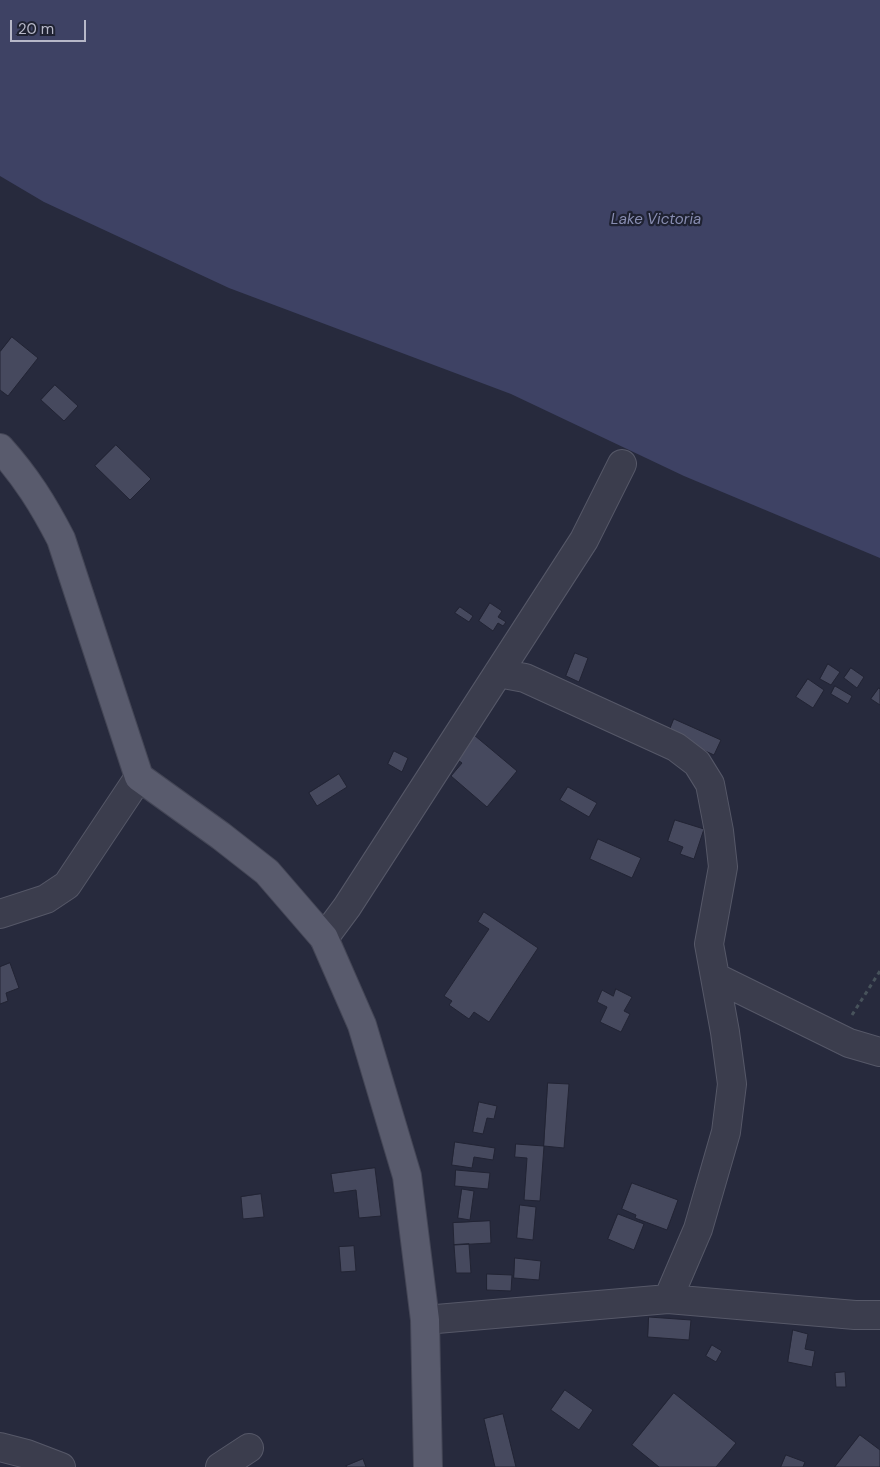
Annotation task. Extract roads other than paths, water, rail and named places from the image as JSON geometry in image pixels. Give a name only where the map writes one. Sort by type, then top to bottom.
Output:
[{"type":"main road","points":[[0,448],[16,466],[44,505],[61,539],[139,777],[222,836],[267,872],[324,938],[362,1025],[406,1176],[425,1320],[428,1467]]},
{"type":"street","points":[[324,938],[347,907],[584,540],[622,464]]},
{"type":"street","points":[[498,673],[525,678],[676,747],[697,762],[710,784],[722,853],[722,866],[709,944],[725,1032],[732,1084],[726,1132],[698,1229],[668,1299]]},
{"type":"street","points":[[0,914],[46,899],[67,885],[139,777]]},
{"type":"street","points":[[715,977],[849,1044],[880,1052]]},
{"type":"street","points":[[425,1320],[668,1299],[880,1315]]},
{"type":"street","points":[[0,1447],[27,1454],[61,1467]]},
{"type":"street","points":[[220,1467],[249,1448]]},
{"type":"water","name":"Lake Victoria","points":[[0,0],[880,0],[880,558],[684,476],[511,394],[229,288],[44,202],[0,176]]}]
